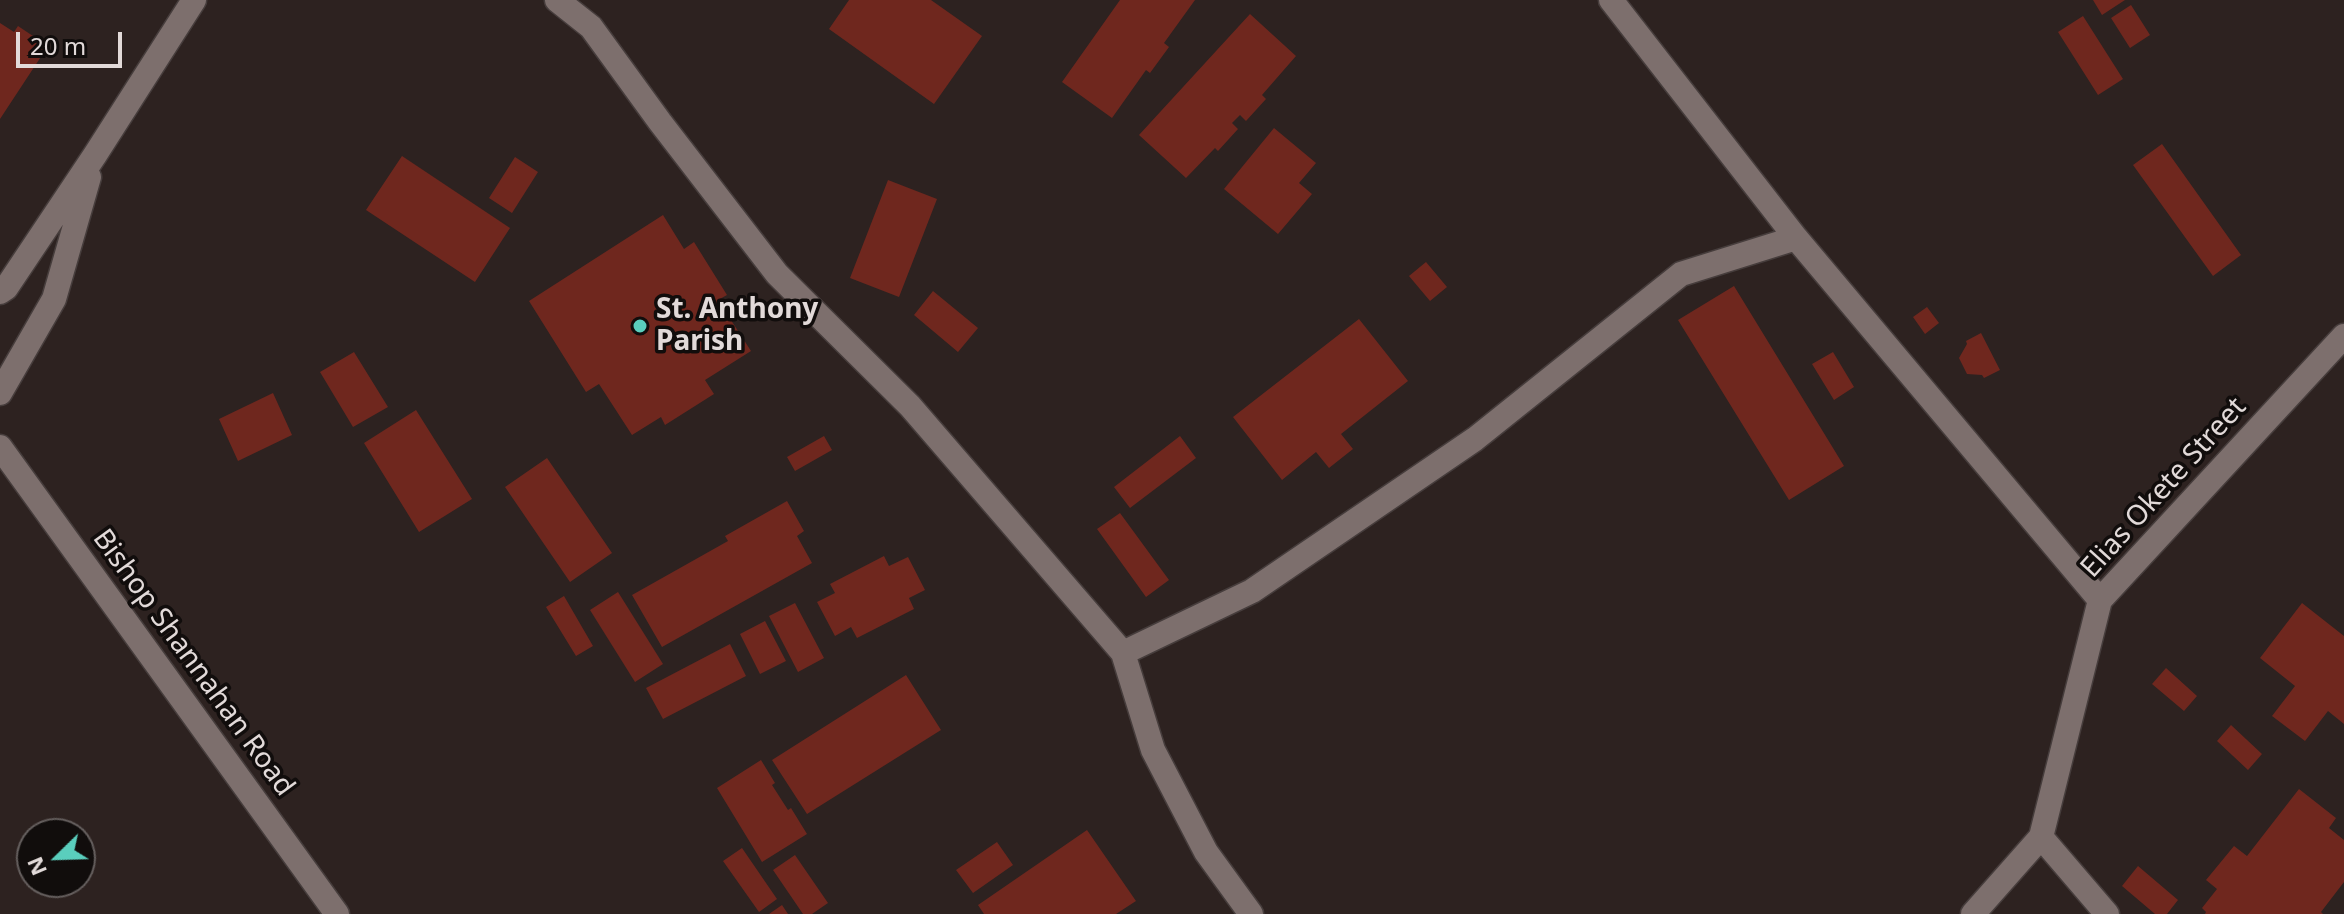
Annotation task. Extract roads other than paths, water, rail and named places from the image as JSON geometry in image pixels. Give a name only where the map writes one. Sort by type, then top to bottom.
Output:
[{"type":"street","points":[[0,292],[6,288],[95,155],[194,0]]},
{"type":"street","points":[[557,0],[591,27],[777,274],[910,406],[1123,653],[1153,750],[1206,852],[1251,914]]},
{"type":"street","points":[[1611,0],[1796,238],[2100,600]]},
{"type":"street","points":[[0,393],[54,299],[95,155]]},
{"type":"street","points":[[1123,653],[1252,591],[1475,439],[1681,274],[1796,238]]},
{"type":"street","name":"Elias Okete Street","points":[[1973,914],[2041,837],[2100,600],[2344,336]]},
{"type":"street","name":"Bishop Shannahan Road","points":[[0,447],[337,914]]},
{"type":"street","points":[[2041,837],[2107,914]]},
{"type":"place","name":"St. Anthony Parish","points":[[640,326]]}]
